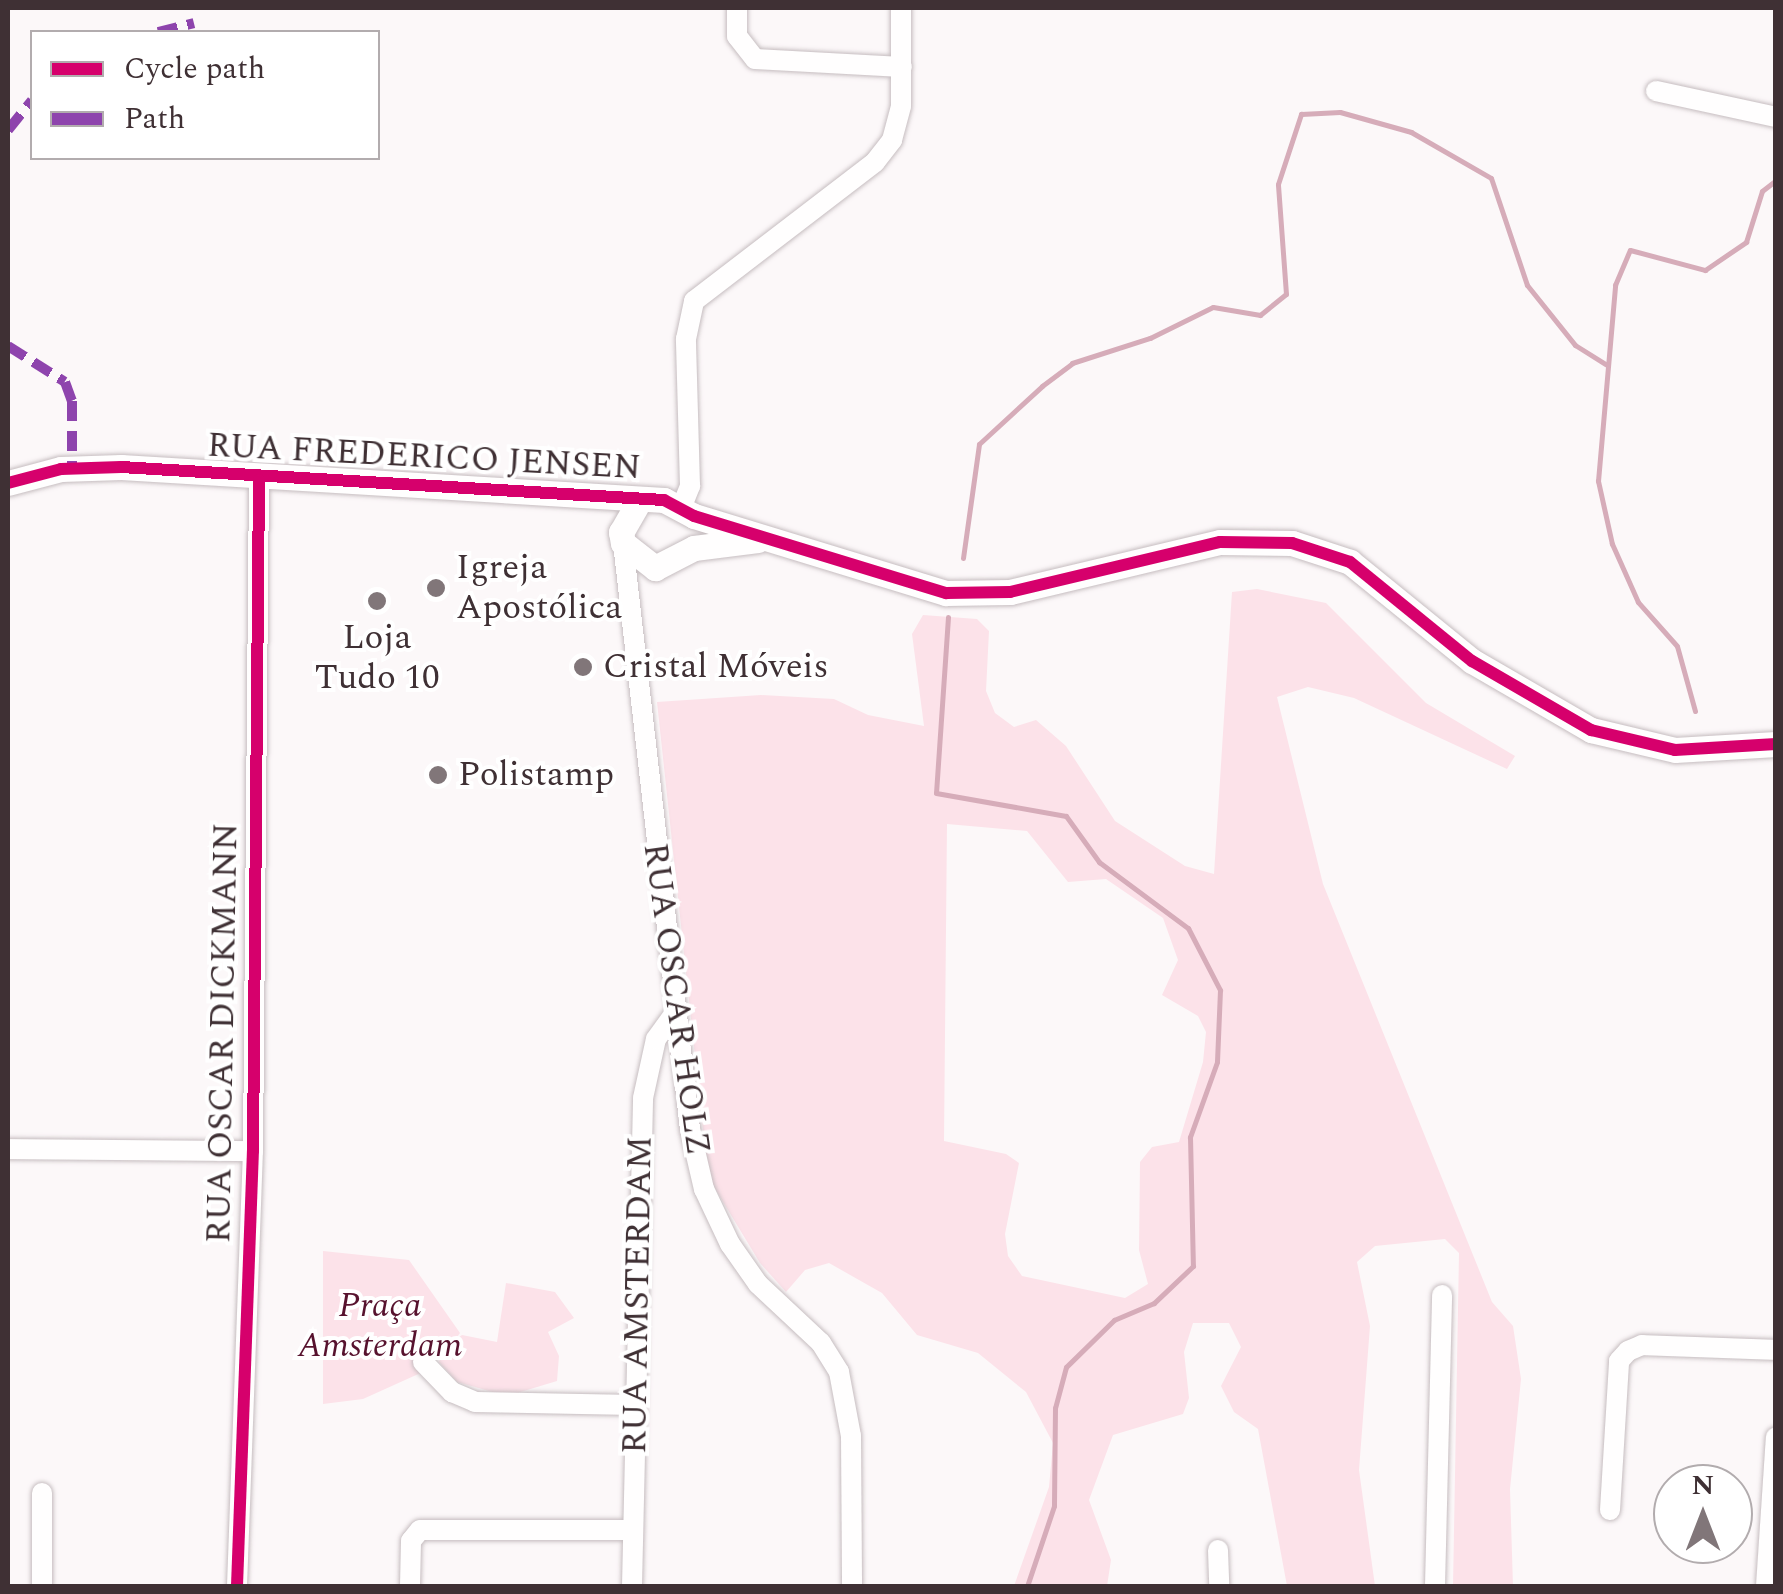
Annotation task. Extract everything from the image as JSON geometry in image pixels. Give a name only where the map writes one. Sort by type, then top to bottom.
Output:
[{"type":"main road","name":"RUA FREDERICO JENSEN","points":[[8,483],[96,467],[638,503],[688,511],[946,593],[982,594],[1220,542],[1292,543],[1350,562],[1472,662],[1592,730],[1675,750],[1776,744]]},
{"type":"main road","name":"RUA FREDERICO JENSEN","points":[[555,496],[586,506],[655,568],[694,548],[776,541]]},
{"type":"main road","name":"RUA FREDERICO JENSEN","points":[[622,537],[638,503]]},
{"type":"main road","points":[[688,511],[694,548]]},
{"type":"street","points":[[737,8],[737,36],[754,59],[902,67]]},
{"type":"street","points":[[688,511],[686,339],[694,301],[875,162],[892,140],[902,67],[900,8]]},
{"type":"street","points":[[1656,91],[1776,117]]},
{"type":"street","name":"RUA OSCAR DICKMANN","points":[[238,1586],[253,1151],[259,480]]},
{"type":"street","name":"RUA OSCAR HOLZ","points":[[622,537],[626,604],[690,1130],[711,1204],[758,1284],[832,1358],[846,1395],[852,1586]]},
{"type":"street","points":[[626,604],[637,576],[655,568]]},
{"type":"street","name":"RUA AMSTERDAM","points":[[632,1586],[642,1098],[656,1040],[676,1011]]},
{"type":"street","points":[[8,1149],[253,1151]]},
{"type":"street","points":[[1434,1586],[1442,1295]]},
{"type":"street","points":[[1610,1510],[1619,1361],[1628,1351],[1642,1345],[1776,1350]]},
{"type":"street","points":[[423,1362],[452,1392],[475,1402],[634,1405]]},
{"type":"street","points":[[1766,1586],[1776,1437]]},
{"type":"street","points":[[42,1493],[42,1586]]},
{"type":"street","points":[[410,1586],[413,1534],[428,1529],[633,1530]]},
{"type":"street","points":[[1218,1550],[1219,1586]]},
{"type":"green space","points":[[1257,589],[1326,603],[1426,703],[1515,756],[1507,769],[1354,698],[1308,687],[1277,697],[1323,884],[1492,1302],[1513,1326],[1521,1379],[1510,1489],[1513,1586],[1453,1586],[1459,1253],[1445,1239],[1375,1246],[1357,1262],[1370,1326],[1359,1470],[1375,1586],[1287,1586],[1258,1429],[1234,1412],[1221,1386],[1241,1347],[1229,1323],[1193,1323],[1184,1352],[1189,1398],[1183,1414],[1113,1435],[1089,1500],[1111,1560],[1107,1586],[1014,1586],[1049,1487],[1053,1443],[1026,1392],[978,1353],[917,1335],[882,1293],[829,1263],[805,1270],[786,1292],[760,1263],[708,1177],[657,702],[761,695],[834,699],[868,715],[924,726],[912,634],[923,615],[977,619],[989,631],[986,691],[995,713],[1014,727],[1036,720],[1066,746],[1115,821],[1185,866],[1214,874],[1232,592]],"holes":[[[947,824],[1027,831],[1068,882],[1106,879],[1163,918],[1178,960],[1162,995],[1198,1016],[1206,1032],[1203,1062],[1179,1142],[1152,1147],[1140,1162],[1139,1250],[1148,1284],[1125,1298],[1022,1276],[1008,1256],[1005,1234],[1019,1163],[1006,1154],[944,1141]]]},
{"type":"green space","name":"Praça Amsterdam","points":[[323,1251],[409,1260],[460,1333],[455,1340],[462,1335],[497,1342],[506,1283],[555,1292],[574,1318],[548,1332],[559,1356],[557,1381],[507,1396],[457,1382],[439,1362],[441,1354],[425,1371],[363,1399],[323,1404]]},
{"type":"waterway","points":[[963,558],[979,444],[1042,386],[1072,363],[1150,338],[1213,307],[1260,315],[1286,294],[1278,184],[1301,114],[1340,112],[1411,132],[1491,178],[1527,285],[1575,345],[1606,364]]},
{"type":"waterway","points":[[1695,711],[1677,646],[1638,602],[1612,544],[1598,481],[1615,285],[1630,250],[1705,270],[1746,242],[1762,191],[1776,180]]},
{"type":"waterway","points":[[948,617],[936,793],[1066,816],[1099,862],[1188,928],[1220,990],[1217,1062],[1190,1137],[1193,1266],[1154,1303],[1114,1320],[1066,1367],[1055,1408],[1054,1506],[1027,1586]]},
{"type":"marked path","points":[[166,30],[194,23]]},
{"type":"marked path","points":[[8,130],[30,102]]},
{"type":"marked path","points":[[8,346],[65,382],[72,401],[72,468]]},
{"type":"cycle path","points":[[8,483],[61,469],[121,467],[664,500],[694,516],[946,593],[1010,592],[1220,542],[1292,543],[1350,562],[1472,661],[1591,730],[1675,750],[1776,744]]},
{"type":"cycle path","points":[[237,1586],[253,1151],[259,480]]},
{"type":"place","name":"Igreja Apostólica","points":[[436,588]]},
{"type":"place","name":"Loja Tudo 10","points":[[377,601]]},
{"type":"place","name":"Cristal Móveis","points":[[583,667]]},
{"type":"place","name":"Polistamp","points":[[438,775]]}]
